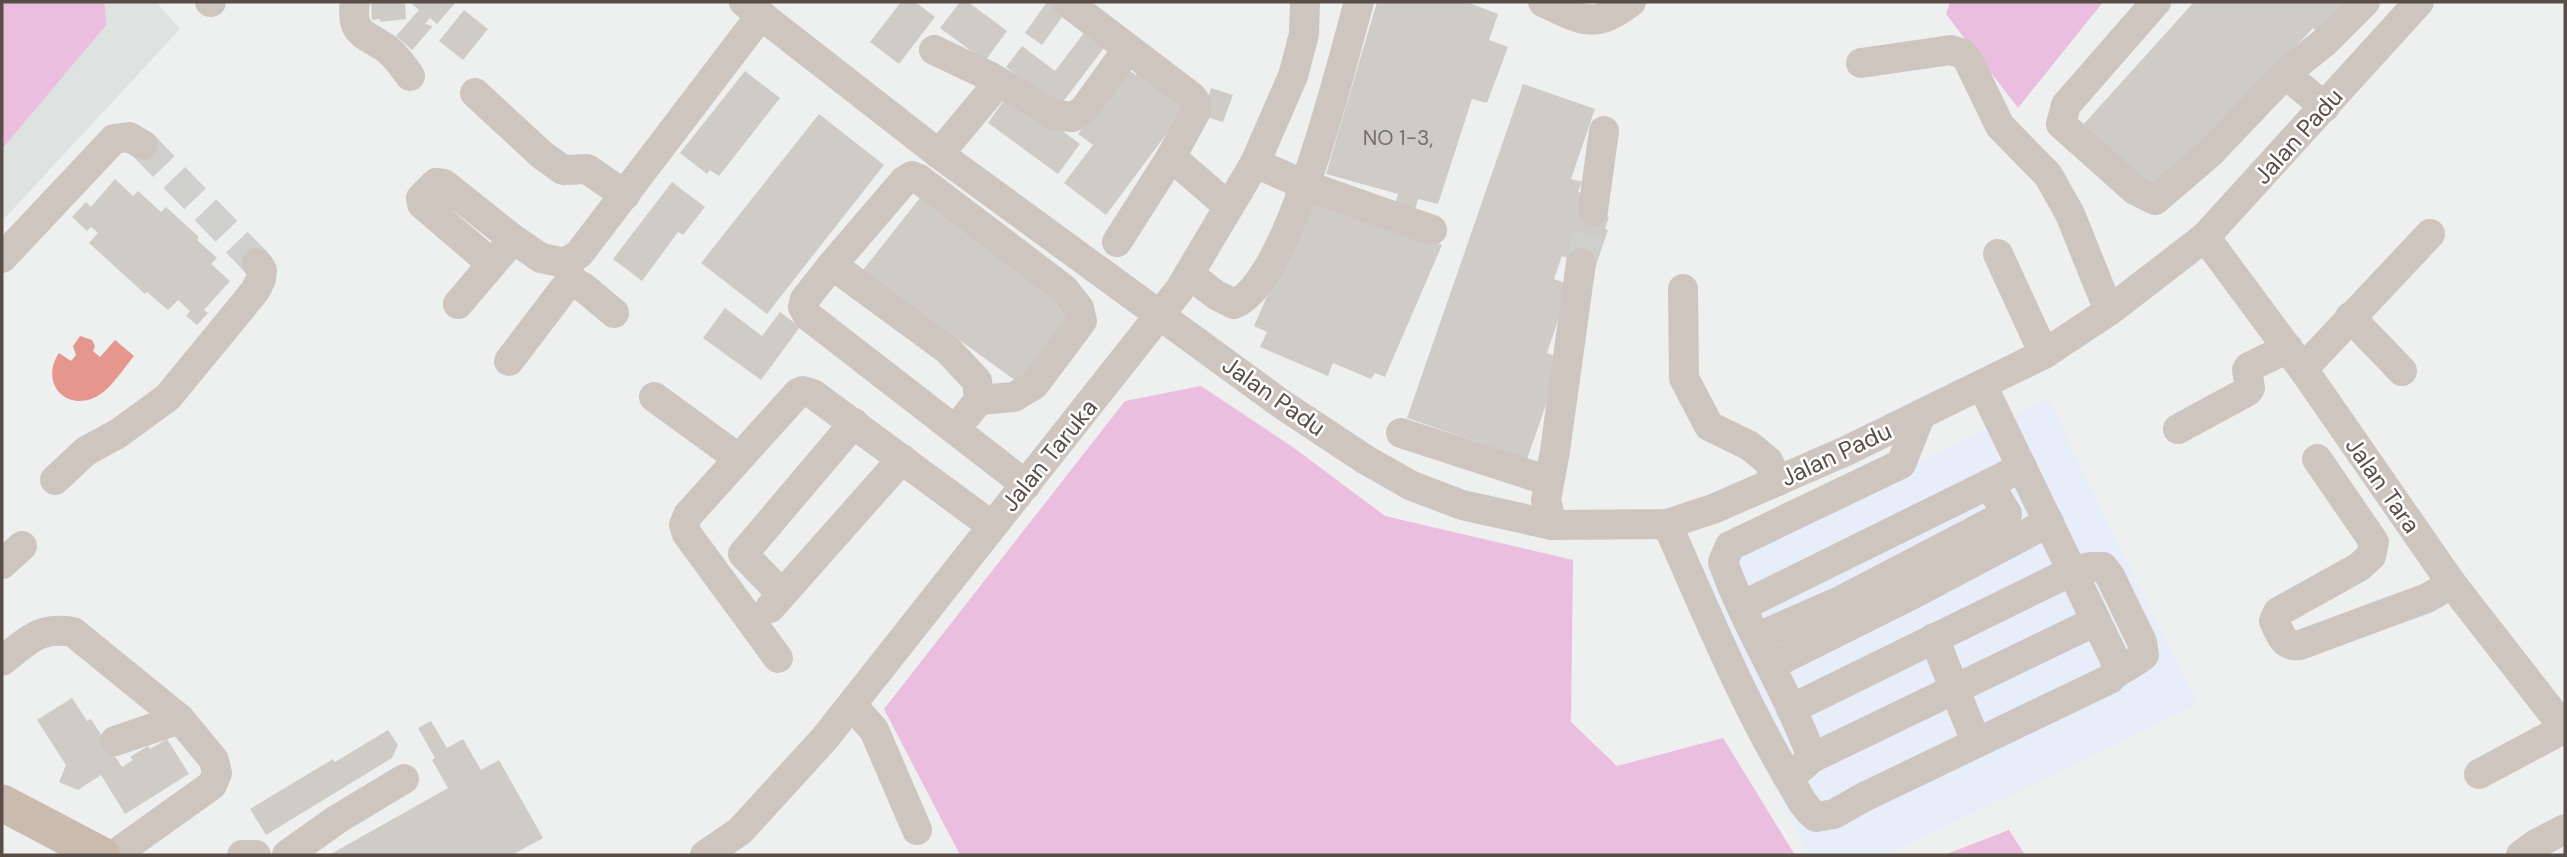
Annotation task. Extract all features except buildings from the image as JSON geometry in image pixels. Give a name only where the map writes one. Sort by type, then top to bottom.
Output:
[{"type":"main road","points":[[2,803],[101,855]]},
{"type":"street","points":[[355,2],[356,26],[366,38],[396,57],[410,76]]},
{"type":"street","points":[[1067,2],[1192,97],[1196,103],[1196,111],[1171,157],[1117,242]]},
{"type":"street","name":"Jalan Taruka","points":[[705,855],[746,843],[825,738],[1161,316],[1255,163],[1296,66],[1304,34],[1305,2]]},
{"type":"street","points":[[1189,274],[1216,295],[1234,304],[1245,300],[1253,292],[1266,271],[1305,185],[1317,152],[1359,2]]},
{"type":"street","points":[[1543,2],[1584,20],[1610,17],[1631,2]]},
{"type":"street","points":[[2156,2],[2066,105],[2061,124],[2135,190],[2155,200],[2211,152],[2285,74],[2327,40],[2365,2]]},
{"type":"street","name":"Jalan Padu","points":[[752,8],[939,154],[1280,403],[1366,460],[1412,486],[1462,505],[1552,524],[1667,524],[1713,509],[1846,451],[2043,354],[2109,312],[2205,237],[2419,2]]},
{"type":"street","points":[[509,361],[563,290],[579,254],[625,195],[752,8]]},
{"type":"street","points":[[1304,34],[1347,42]]},
{"type":"street","points":[[934,50],[999,82],[1055,115],[1072,117],[1083,111],[1127,50]]},
{"type":"street","points":[[1861,63],[1951,50],[1963,54],[2000,125],[2036,161],[2070,214],[2109,312]]},
{"type":"street","points":[[1296,66],[1337,81]]},
{"type":"street","points":[[2285,74],[2325,107]]},
{"type":"street","points":[[939,154],[999,82]]},
{"type":"street","points":[[475,93],[563,170],[587,169],[625,195]]},
{"type":"street","points":[[1593,211],[1604,131]]},
{"type":"street","points":[[2,258],[114,139],[129,137],[143,145]]},
{"type":"street","points":[[1171,157],[1228,206]]},
{"type":"street","points":[[1255,163],[1305,185],[1432,230]]},
{"type":"street","points":[[979,400],[1014,397],[1034,385],[1082,321],[1079,308],[1064,289],[919,178],[912,176],[904,181],[832,265],[805,299],[803,307],[808,316],[954,432],[1026,485]]},
{"type":"street","points":[[492,264],[424,207],[421,198],[436,183],[444,184],[541,258],[569,272],[614,313]]},
{"type":"street","points":[[2178,429],[2248,391],[2249,368],[2295,358],[2350,317],[2430,233]]},
{"type":"street","name":"Jalan Tara","points":[[2205,237],[2295,358],[2452,584],[2565,729]]},
{"type":"street","points":[[458,304],[513,239]]},
{"type":"street","points":[[1998,254],[2043,354]]},
{"type":"street","points":[[1552,524],[1546,500],[1581,262]]},
{"type":"street","points":[[55,480],[86,451],[119,432],[168,397],[255,291],[262,270],[257,263]]},
{"type":"street","points":[[832,265],[947,350],[977,381],[979,400],[954,432]]},
{"type":"street","points":[[1683,289],[1684,378],[1709,426],[1750,446],[1768,461],[1778,481]]},
{"type":"street","points":[[2350,317],[2402,371]]},
{"type":"street","points":[[1982,385],[2115,660],[2116,672]]},
{"type":"street","points":[[778,658],[687,534],[684,525],[688,515],[794,396],[803,391],[813,394],[992,526]]},
{"type":"street","points":[[654,397],[738,458]]},
{"type":"street","points":[[1812,758],[1723,562],[1730,546],[1901,464],[1921,414]]},
{"type":"street","points":[[782,594],[743,554],[854,423]]},
{"type":"street","points":[[1401,433],[1549,481]]},
{"type":"street","points":[[753,626],[902,459]]},
{"type":"street","points":[[2318,459],[2374,542],[2371,556],[2359,567],[2278,611],[2274,621],[2285,643],[2291,646],[2300,645],[2427,597],[2452,584]]},
{"type":"street","points":[[1742,606],[2022,467]]},
{"type":"street","points":[[1989,484],[2013,525]]},
{"type":"street","points":[[1758,637],[2043,510]]},
{"type":"street","points":[[1667,524],[1777,761],[1805,808],[1816,817],[1833,814],[2110,678],[2116,672],[2155,652],[2142,642],[2110,576],[2103,567],[2091,567],[2072,571],[1791,709]]},
{"type":"street","points":[[1771,665],[1851,624],[2013,525]]},
{"type":"street","points":[[1789,778],[1812,758],[2096,621]]},
{"type":"street","points":[[1851,624],[1872,668]]},
{"type":"street","points":[[2,661],[34,636],[53,628],[72,632],[180,719],[214,760],[217,773],[212,785],[114,855]]},
{"type":"street","points":[[1934,638],[1976,742]]},
{"type":"street","points":[[852,705],[874,730],[917,830]]},
{"type":"street","points":[[115,741],[180,719]]},
{"type":"street","points":[[2479,774],[2565,729]]},
{"type":"street","points":[[290,854],[336,820],[404,779]]},
{"type":"street","points":[[2521,855],[2565,829]]},
{"type":"street","points":[[242,855],[256,855]]},
{"type":"shaded area","points":[[2,2],[156,2],[180,29],[2,221]]},
{"type":"shaded area","points":[[2,2],[102,2],[105,6],[106,25],[2,149]]},
{"type":"shaded area","points":[[1950,2],[2103,2],[2018,108],[1946,14]]},
{"type":"shaded area","points":[[80,336],[92,340],[95,346],[93,351],[100,357],[115,340],[134,356],[103,392],[91,399],[80,401],[71,400],[57,390],[52,373],[59,353],[71,361],[76,355],[73,346]]},
{"type":"shaded area","points":[[1201,386],[1294,448],[1385,516],[1573,560],[1571,722],[1617,766],[1723,738],[1795,855],[960,855],[884,709],[1125,401]]},
{"type":"shaded area","points":[[2048,399],[2197,705],[1887,855],[1808,855],[1675,580]]},
{"type":"shaded area","points":[[2009,830],[2025,855],[1944,855]]},
{"type":"tunnel","points":[[143,145],[257,263]]},
{"type":"tunnel","points":[[1581,263],[1593,211]]}]
